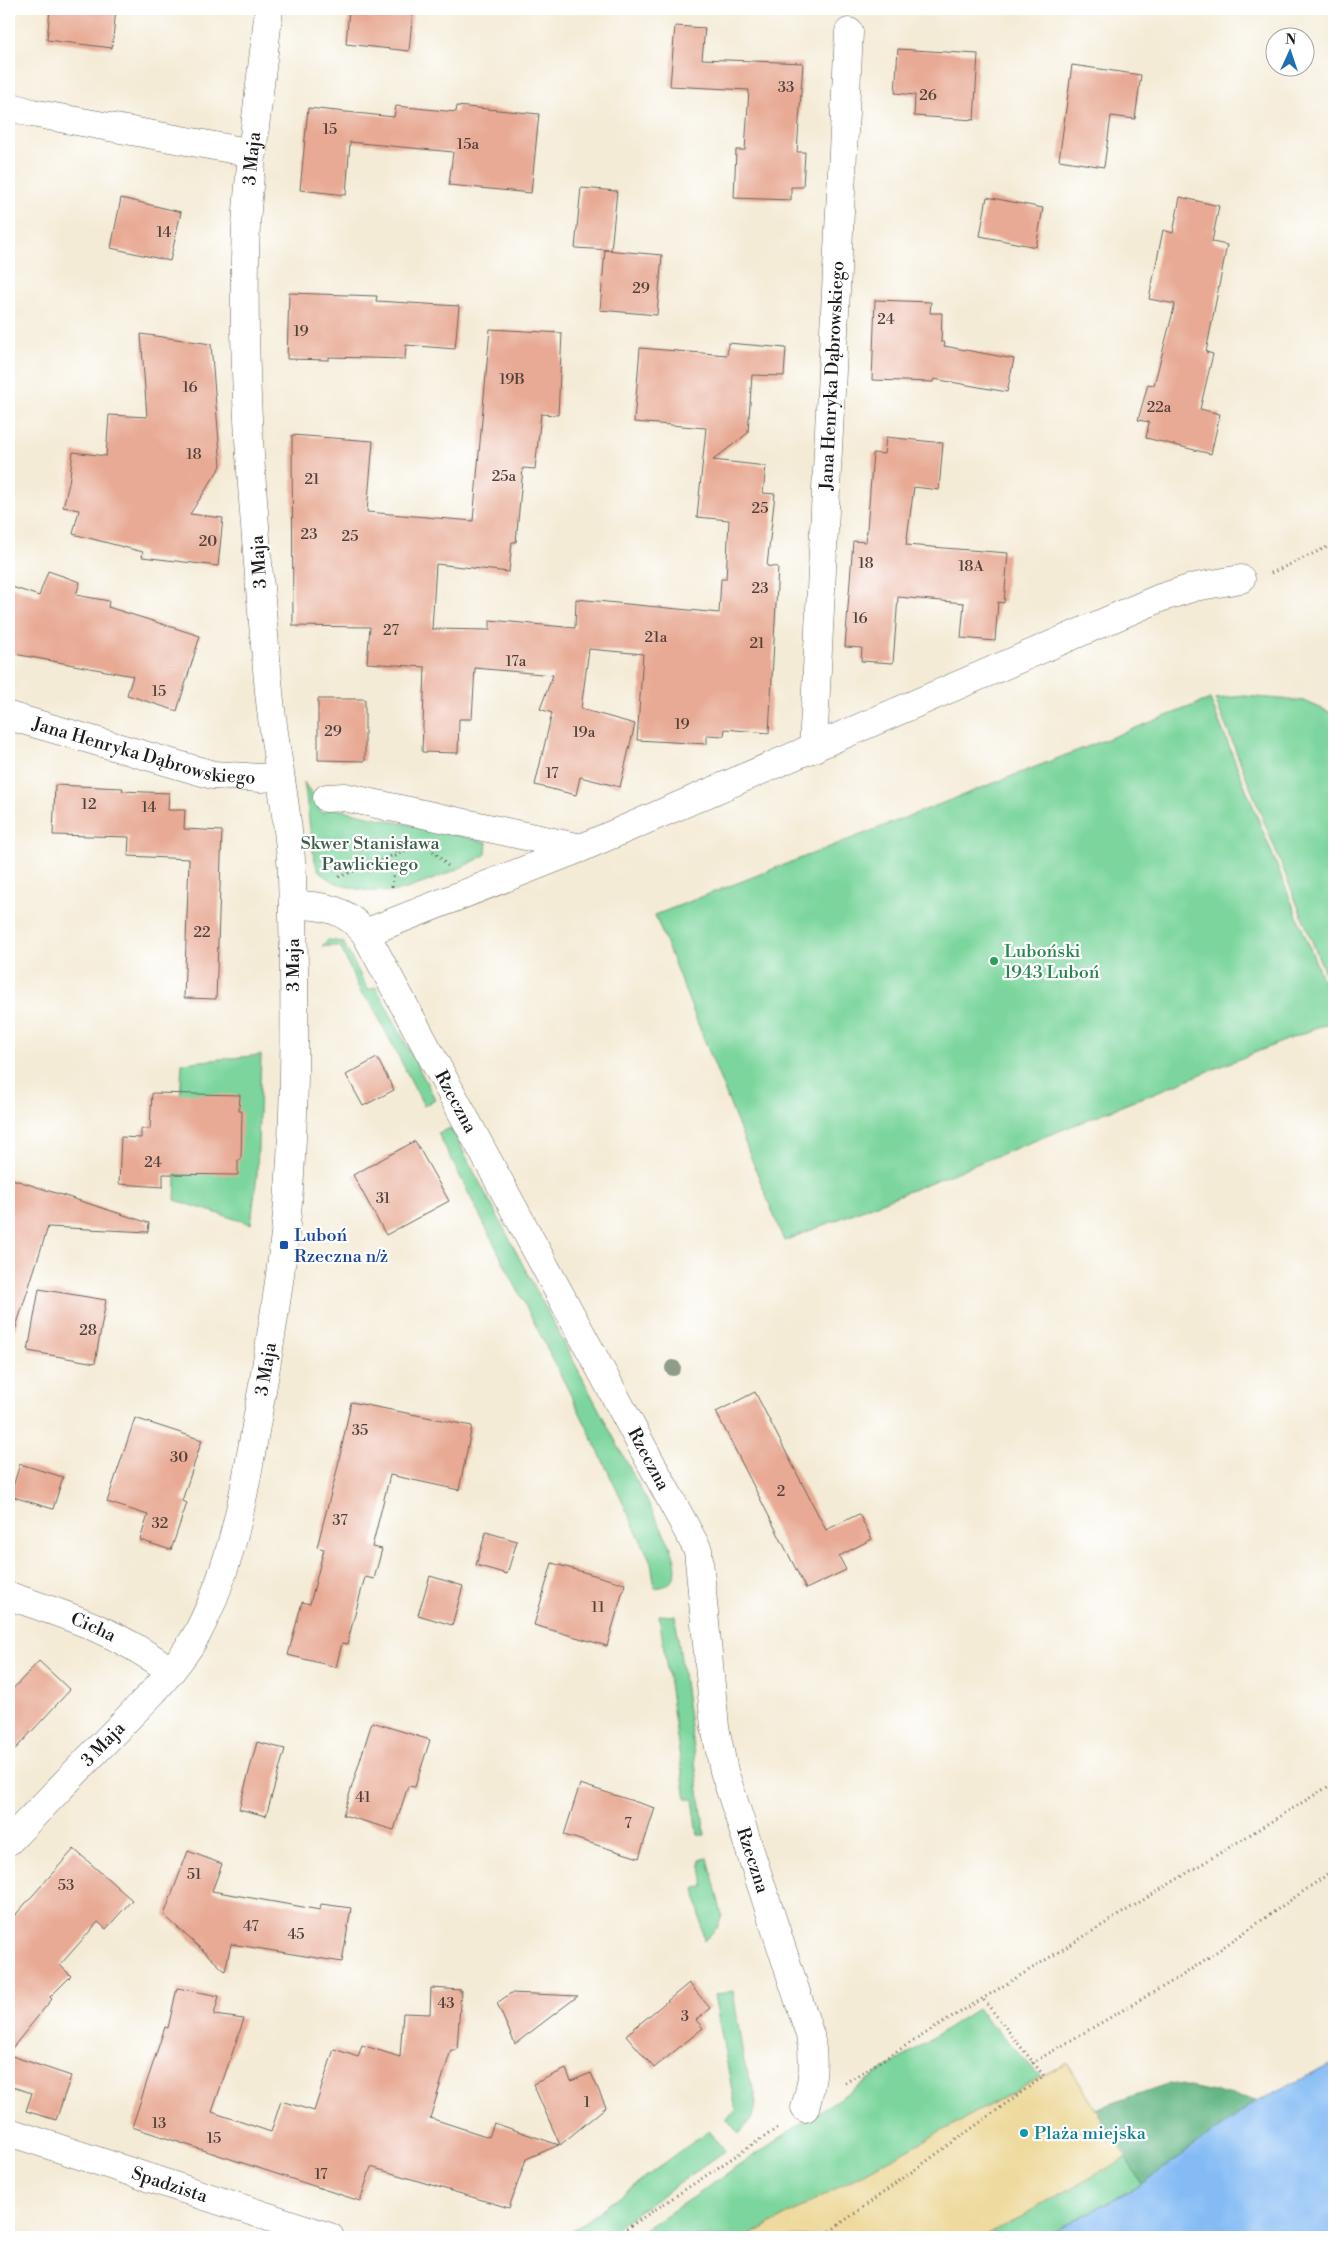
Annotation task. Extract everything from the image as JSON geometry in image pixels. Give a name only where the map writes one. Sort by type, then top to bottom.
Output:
[{"type":"street","name":"3 Maja","points":[[9,1841],[172,1671],[197,1633],[221,1574],[246,1478],[268,1358],[280,1276],[288,1202],[293,1062],[293,905],[291,850],[269,703],[249,415],[246,252],[253,153],[269,9]]},
{"type":"street","name":"Jana Henryka Dąbrowskiego","points":[[813,749],[850,32]]},
{"type":"street","points":[[9,106],[32,113],[253,153]]},
{"type":"street","points":[[365,933],[581,848],[1160,598],[1195,587],[1241,579]]},
{"type":"street","name":"Jana Henryka Dąbrowskiego","points":[[9,716],[213,774],[261,778],[280,776]]},
{"type":"street","points":[[327,798],[344,797],[581,848]]},
{"type":"street","name":"Rzeczna","points":[[293,905],[314,905],[340,911],[354,920],[365,933],[698,1550],[715,1727],[724,1771],[810,2034],[814,2059],[812,2084],[806,2108]]},
{"type":"street","name":"Cicha","points":[[9,1596],[98,1627],[133,1645],[172,1671]]},
{"type":"street","name":"Spadzista","points":[[9,2132],[330,2237]]},
{"type":"path","points":[[1241,579],[1268,575],[1334,544]]},
{"type":"path","points":[[392,888],[397,838]]},
{"type":"path","points":[[331,880],[417,846]]},
{"type":"path","points":[[614,2237],[806,2108],[1334,1783]]},
{"type":"path","points":[[1032,2063],[1183,1974],[1334,1870]]},
{"type":"path","points":[[822,2237],[1044,2076],[983,1999]]},
{"type":"green space","points":[[1244,696],[1304,701],[1334,714],[1334,996],[1215,699]]},
{"type":"green space","name":"Luboński 1943 Luboń","points":[[1210,699],[1334,1008],[1334,1021],[784,1241],[655,915]]},
{"type":"green space","name":"Skwer Stanisława Pawlickiego","points":[[304,782],[322,813],[332,808],[487,842],[486,854],[457,869],[397,891],[366,890],[332,881],[324,876],[316,863]]},
{"type":"green space","points":[[328,940],[343,942],[368,990],[376,987],[435,1099],[424,1106],[371,1003],[362,995],[340,946],[322,946]]},
{"type":"green space","points":[[261,1055],[257,1174],[251,1224],[175,1200],[182,1063]]},
{"type":"green space","points":[[451,1128],[668,1541],[674,1556],[676,1570],[671,1582],[664,1586],[655,1588],[651,1562],[585,1423],[438,1133]]},
{"type":"green space","points":[[659,1615],[675,1616],[705,1835],[698,1835],[693,1799],[686,1799]]},
{"type":"green space","points":[[708,1858],[722,1915],[718,1927],[704,1941],[695,1888],[704,1887],[700,1859]]},
{"type":"green space","points":[[733,1991],[744,2062],[755,2093],[756,2103],[753,2118],[739,2134],[726,2118],[736,2111],[714,1995]]},
{"type":"green space","points":[[977,2009],[1041,2077],[747,2237],[634,2237],[812,2116]]},
{"type":"green space","points":[[1170,2083],[1257,2101],[1142,2184],[1095,2109]]},
{"type":"green space","points":[[708,2131],[725,2151],[602,2237],[564,2237]]},
{"type":"green space","points":[[1126,2158],[1142,2184],[1044,2237],[983,2237]]},
{"type":"sand","name":"Plaża miejska","points":[[1067,2063],[1126,2158],[983,2237],[747,2237]]},
{"type":"water","points":[[1334,2063],[1334,2237],[1044,2237],[1142,2184],[1257,2101]]},
{"type":"building","points":[[50,9],[116,9],[112,48],[47,40]]},
{"type":"building","points":[[349,9],[413,9],[409,51],[346,44]]},
{"type":"building","points":[[675,26],[705,28],[702,59],[803,63],[797,152],[805,152],[803,187],[791,187],[791,200],[734,198],[736,150],[745,150],[749,90],[670,86]]},
{"type":"building","points":[[898,49],[978,54],[974,120],[914,116],[915,95],[895,93]]},
{"type":"building","points":[[1072,65],[1141,75],[1135,119],[1111,116],[1104,167],[1059,160]]},
{"type":"building","points":[[396,106],[456,112],[457,106],[539,114],[531,193],[449,185],[453,152],[350,142],[346,195],[300,190],[308,108],[394,117]]},
{"type":"building","points":[[581,188],[617,191],[611,250],[575,248]]},
{"type":"building","points":[[987,197],[1043,208],[1036,247],[980,236]]},
{"type":"building","points":[[1180,197],[1219,206],[1212,242],[1227,245],[1206,352],[1213,354],[1200,409],[1220,414],[1211,454],[1146,438],[1149,422],[1138,420],[1148,384],[1154,385],[1175,304],[1149,299],[1163,230],[1173,233]]},
{"type":"building","points":[[121,198],[181,212],[170,261],[111,248]]},
{"type":"building","points":[[605,250],[662,255],[657,315],[600,310]]},
{"type":"building","points":[[289,293],[377,296],[376,301],[459,306],[455,349],[406,345],[405,359],[329,357],[329,360],[287,359]]},
{"type":"building","points":[[875,300],[931,302],[930,313],[942,313],[941,342],[945,342],[944,346],[1014,359],[1007,392],[934,379],[933,382],[872,380]]},
{"type":"building","points":[[490,329],[562,333],[558,415],[541,414],[535,469],[523,468],[516,542],[512,542],[509,572],[436,564],[432,629],[490,630],[490,620],[575,628],[576,599],[719,613],[721,579],[726,579],[729,520],[697,517],[706,428],[634,422],[640,348],[727,355],[728,343],[786,348],[784,376],[752,375],[748,433],[713,460],[766,466],[763,493],[775,494],[767,566],[778,567],[769,733],[725,729],[724,736],[707,735],[707,744],[637,740],[643,654],[589,649],[581,709],[635,724],[620,787],[580,777],[576,795],[535,785],[552,713],[540,709],[553,675],[475,668],[472,719],[459,719],[458,753],[422,752],[425,667],[367,663],[370,627],[293,626],[292,435],[373,441],[367,512],[473,521]]},
{"type":"building","points":[[141,334],[211,344],[221,466],[190,514],[223,518],[218,566],[142,557],[143,552],[73,534],[79,510],[63,507],[69,483],[73,452],[106,456],[109,415],[147,417]]},
{"type":"building","points":[[886,437],[943,443],[939,490],[914,487],[906,545],[1008,553],[1004,603],[998,602],[995,641],[961,638],[964,603],[898,597],[893,663],[861,661],[862,648],[845,647],[853,541],[866,542],[873,453],[884,454]]},
{"type":"building","points":[[48,571],[80,582],[76,595],[109,601],[108,607],[200,636],[177,711],[127,695],[133,676],[9,653],[9,586],[39,596]]},
{"type":"building","points":[[318,699],[365,699],[365,761],[318,760]]},
{"type":"building","points":[[55,785],[123,788],[122,791],[169,793],[168,810],[185,810],[184,829],[222,831],[216,999],[184,998],[189,859],[128,856],[129,837],[53,835]]},
{"type":"building","points":[[377,1058],[394,1090],[363,1106],[346,1075]]},
{"type":"building","points":[[152,1093],[240,1095],[239,1111],[242,1111],[241,1160],[238,1160],[238,1175],[163,1174],[163,1187],[119,1184],[121,1137],[141,1138],[141,1129],[150,1129]]},
{"type":"building","points":[[415,1141],[449,1201],[386,1235],[353,1175]]},
{"type":"building","points":[[9,1178],[149,1223],[148,1232],[48,1227],[15,1330],[9,1330]]},
{"type":"building","points":[[39,1289],[106,1300],[95,1363],[28,1351]]},
{"type":"building","points":[[755,1392],[826,1530],[859,1514],[872,1539],[839,1556],[846,1570],[806,1589],[716,1412]]},
{"type":"building","points":[[351,1402],[472,1426],[459,1490],[390,1475],[372,1547],[382,1549],[374,1579],[365,1577],[347,1644],[342,1643],[336,1667],[288,1655],[302,1602],[310,1604],[324,1549],[317,1547],[337,1470]]},
{"type":"building","points":[[135,1418],[202,1440],[182,1501],[187,1503],[171,1550],[140,1540],[148,1515],[107,1502]]},
{"type":"building","points":[[20,1464],[63,1477],[53,1509],[10,1496]]},
{"type":"building","points":[[486,1532],[517,1541],[507,1574],[476,1565]]},
{"type":"building","points":[[552,1563],[625,1584],[607,1646],[534,1625]]},
{"type":"building","points":[[430,1576],[463,1586],[452,1625],[418,1615]]},
{"type":"building","points":[[39,1661],[70,1690],[9,1756],[9,1693]]},
{"type":"building","points":[[372,1722],[430,1740],[415,1787],[408,1786],[394,1830],[343,1815]]},
{"type":"building","points":[[257,1742],[285,1749],[266,1816],[239,1809]]},
{"type":"building","points":[[580,1784],[655,1808],[639,1858],[564,1835]]},
{"type":"building","points":[[74,1849],[132,1900],[106,1929],[98,1922],[60,1965],[71,1976],[50,1997],[52,1999],[9,2052],[9,1922]]},
{"type":"building","points":[[188,1851],[222,1864],[212,1891],[320,1910],[321,1904],[351,1908],[342,1962],[231,1944],[225,1971],[164,1915]]},
{"type":"building","points":[[689,1983],[710,2008],[696,2020],[703,2028],[654,2068],[626,2035]]},
{"type":"building","points":[[177,1988],[219,1996],[214,2015],[244,2019],[212,2112],[271,2132],[281,2101],[314,2111],[334,2049],[358,2057],[362,2045],[400,2057],[403,2013],[430,2014],[431,1988],[461,1990],[457,2050],[451,2050],[430,2118],[489,2137],[494,2123],[559,2145],[526,2159],[509,2208],[371,2167],[360,2201],[132,2127],[165,2027],[168,2028]]},
{"type":"building","points":[[511,1993],[578,1996],[515,2044],[497,2003]]},
{"type":"building","points":[[9,2055],[71,2076],[56,2120],[26,2111],[32,2093],[9,2086]]},
{"type":"building","points":[[566,2069],[571,2081],[591,2073],[606,2107],[560,2145],[533,2084]]},
{"type":"place","name":"Luboński 1943 Luboń","points":[[994,961]]},
{"type":"place","name":"Luboń Rzeczna n/ż","points":[[284,1245]]},
{"type":"place","name":"Plaża miejska","points":[[1024,2133]]}]
